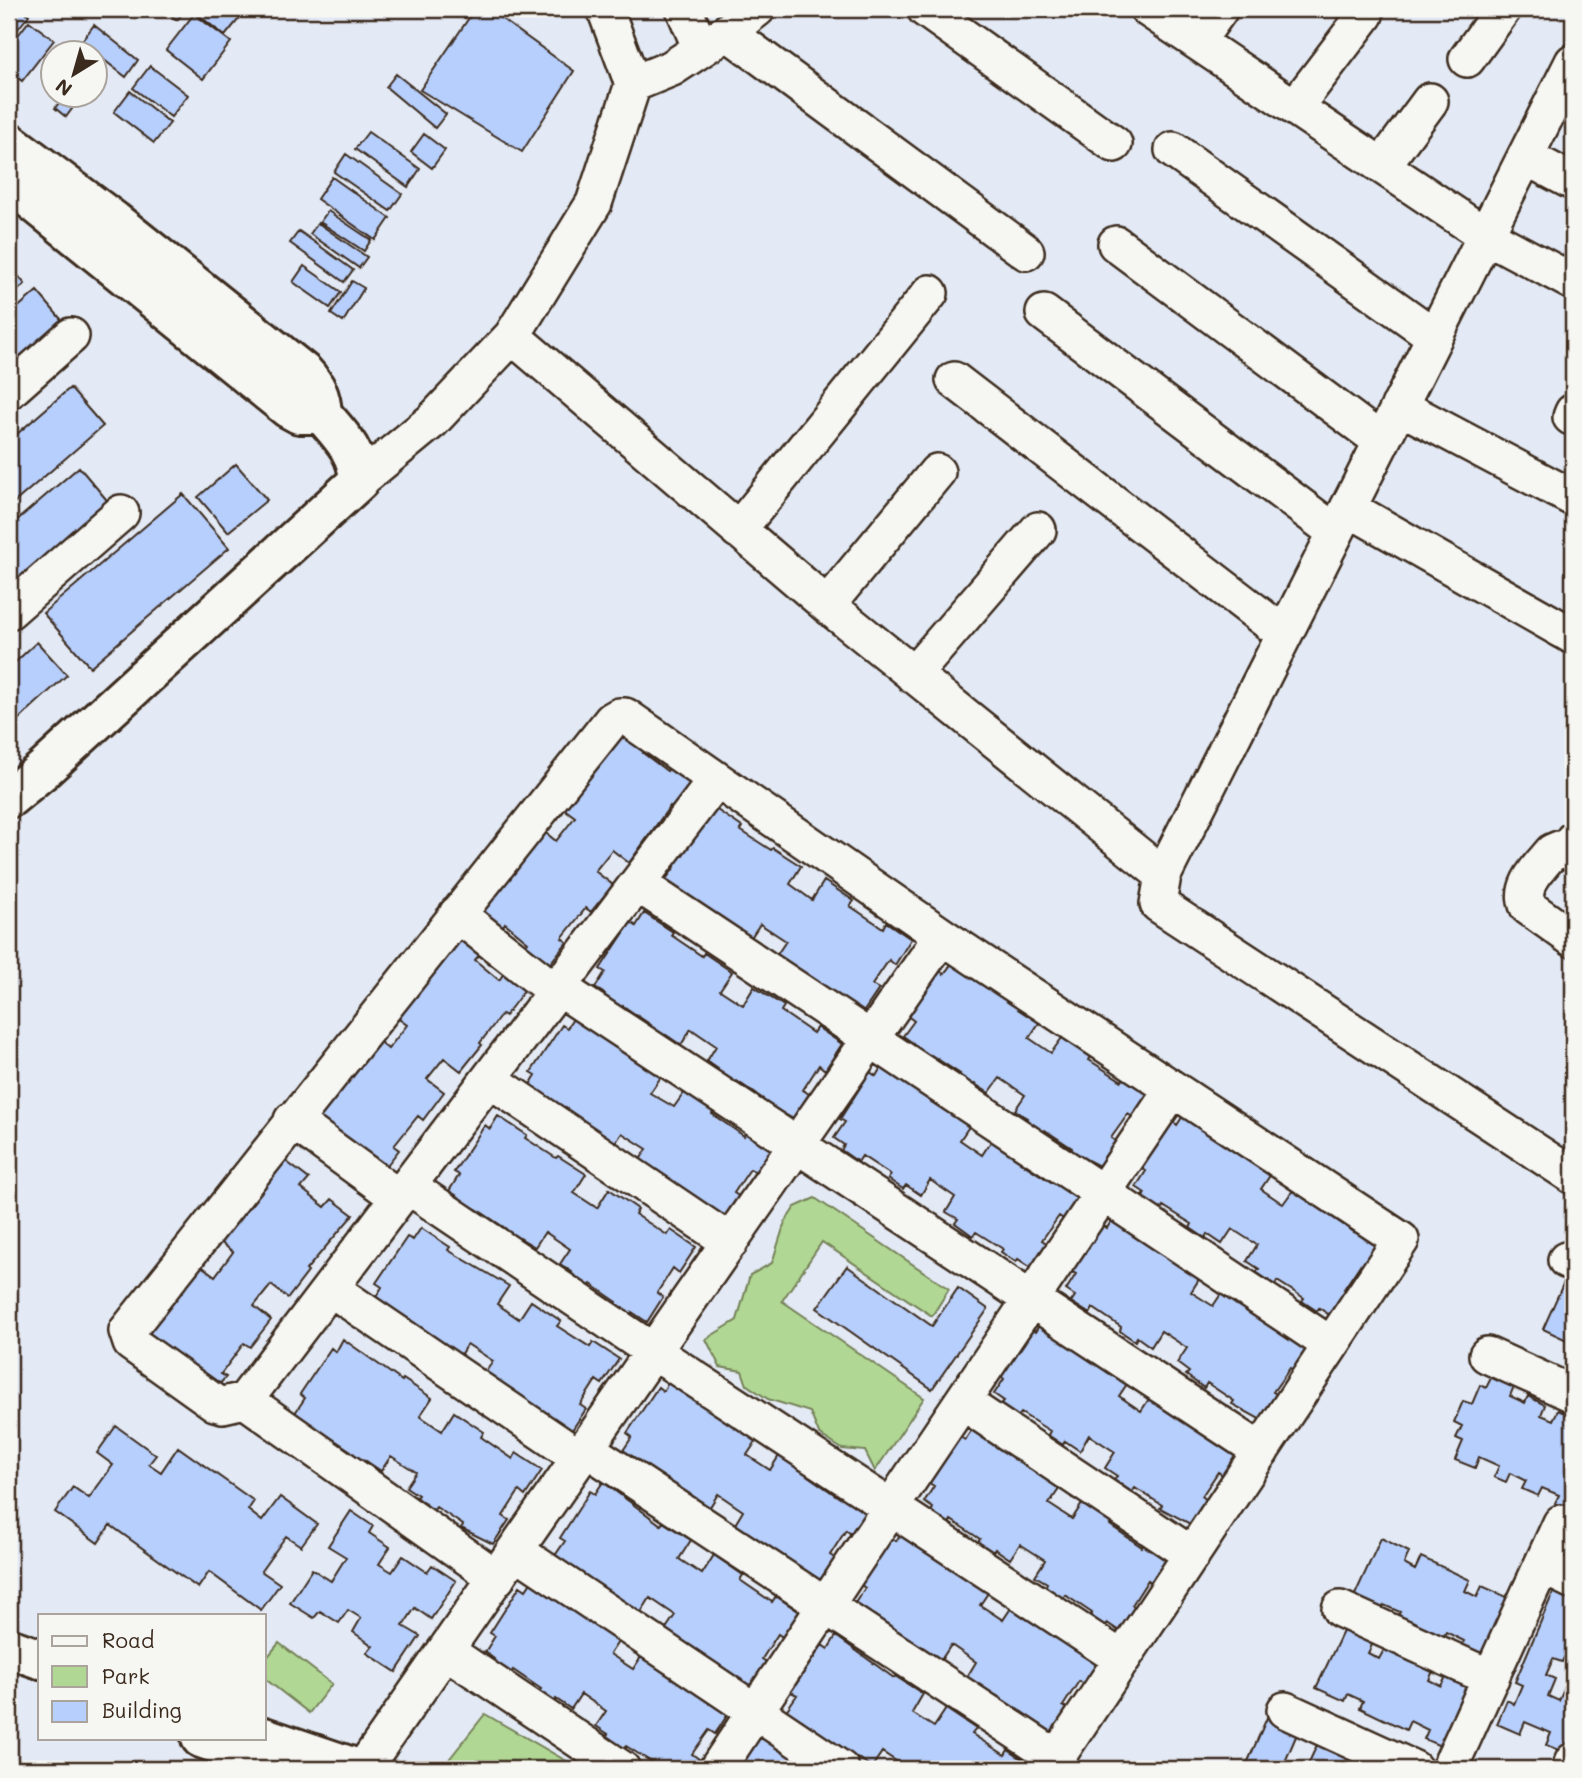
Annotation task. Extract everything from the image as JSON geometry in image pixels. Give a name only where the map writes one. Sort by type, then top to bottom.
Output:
[{"type":"street","points":[[9,798],[64,752],[359,481],[432,421],[512,336],[594,203],[633,84],[605,9]]},
{"type":"street","points":[[684,9],[714,40],[1026,252]]},
{"type":"street","points":[[633,84],[672,68],[757,9]]},
{"type":"street","points":[[925,9],[1114,144]]},
{"type":"street","points":[[1148,9],[1485,235],[1573,282]]},
{"type":"street","points":[[1197,41],[1220,9]]},
{"type":"street","points":[[1466,59],[1503,9]]},
{"type":"street","points":[[1295,107],[1365,15]]},
{"type":"street","points":[[1570,79],[1525,157],[1485,235],[1163,875],[1158,904],[1573,1176]]},
{"type":"street","points":[[1382,166],[1430,101]]},
{"type":"street","points":[[9,142],[114,221],[303,373],[315,385],[323,414],[349,446],[356,460],[359,481]]},
{"type":"street","points":[[1173,150],[1434,336]]},
{"type":"street","points":[[1525,157],[1573,181]]},
{"type":"street","points":[[9,182],[288,408],[299,414],[323,414]]},
{"type":"street","points":[[1116,244],[1381,441]]},
{"type":"street","points":[[738,530],[930,293]]},
{"type":"street","points":[[1044,313],[1341,520],[1573,636]]},
{"type":"street","points":[[9,391],[71,336]]},
{"type":"street","points":[[512,336],[827,605],[1163,875]]},
{"type":"street","points":[[954,380],[1284,634]]},
{"type":"street","points":[[1399,406],[1573,498]]},
{"type":"street","points":[[827,605],[937,471]]},
{"type":"street","points":[[9,611],[121,513]]},
{"type":"street","points":[[913,675],[1038,530]]},
{"type":"street","points":[[330,1288],[825,1606],[1053,1764],[1401,1240],[942,936],[637,723],[619,716],[612,719],[127,1331],[131,1343],[208,1399],[223,1405],[245,1400],[330,1288],[404,1192],[638,884],[716,780]]},
{"type":"street","points":[[1571,849],[1552,852],[1525,887],[1525,900],[1528,907],[1573,939]]},
{"type":"street","points":[[638,884],[1331,1345]]},
{"type":"street","points":[[457,914],[557,990],[1261,1451]]},
{"type":"street","points":[[363,1769],[942,936]]},
{"type":"street","points":[[489,1079],[730,1242]]},
{"type":"street","points":[[717,1769],[1173,1089]]},
{"type":"street","points":[[292,1120],[654,1352],[1122,1659]]},
{"type":"street","points":[[1488,1355],[1573,1394]]},
{"type":"street","points":[[245,1400],[507,1564],[755,1712],[842,1769]]},
{"type":"street","points":[[963,1402],[1192,1555]]},
{"type":"street","points":[[1450,1769],[1561,1523]]},
{"type":"street","points":[[1542,1566],[1573,1581]]},
{"type":"street","points":[[1340,1609],[1491,1678]]},
{"type":"street","points":[[9,1648],[38,1658]]},
{"type":"street","points":[[446,1651],[622,1769]]},
{"type":"street","points":[[9,1673],[38,1681]]},
{"type":"street","points":[[1285,1710],[1414,1769]]},
{"type":"street","points":[[266,1738],[358,1769]]},
{"type":"street","points":[[207,1740],[289,1769]]},
{"type":"street","points":[[1570,1769],[1573,1762]]},
{"type":"green space","points":[[815,1198],[949,1289],[932,1316],[822,1242],[782,1301],[924,1398],[875,1471],[865,1451],[842,1449],[819,1434],[810,1412],[768,1399],[747,1385],[742,1371],[720,1367],[706,1339],[737,1320],[750,1275],[772,1263],[785,1222],[795,1207]]},
{"type":"green space","points":[[279,1643],[332,1684],[309,1713],[266,1680],[266,1659]]},
{"type":"green space","points":[[485,1714],[580,1769],[464,1769],[447,1762]]},
{"type":"building","points":[[9,9],[21,9],[29,15],[9,40]]},
{"type":"building","points":[[163,9],[184,9],[185,10],[177,20]]},
{"type":"building","points":[[199,9],[247,9],[225,36],[196,13]]},
{"type":"building","points":[[475,9],[488,9],[574,71],[522,152],[420,90]]},
{"type":"building","points":[[194,14],[231,42],[203,79],[166,50]]},
{"type":"building","points":[[29,21],[51,38],[38,38],[38,60],[22,81],[9,71],[9,47]]},
{"type":"building","points":[[94,25],[138,60],[126,77],[108,63],[108,38],[84,38]]},
{"type":"building","points":[[150,66],[188,95],[171,117],[133,88]]},
{"type":"building","points":[[396,74],[446,114],[435,128],[386,87]]},
{"type":"building","points":[[130,91],[170,123],[154,143],[114,112]]},
{"type":"building","points":[[55,108],[73,108],[66,117]]},
{"type":"building","points":[[368,132],[420,169],[408,187],[355,149]]},
{"type":"building","points":[[424,134],[445,150],[432,168],[411,152]]},
{"type":"building","points":[[346,154],[402,194],[390,211],[334,172]]},
{"type":"building","points":[[332,177],[390,218],[375,240],[317,199]]},
{"type":"building","points":[[328,211],[371,240],[364,251],[320,222]]},
{"type":"building","points":[[318,223],[367,257],[359,268],[310,234]]},
{"type":"building","points":[[299,231],[353,270],[344,282],[290,243]]},
{"type":"building","points":[[9,265],[25,284],[9,298]]},
{"type":"building","points":[[304,266],[341,292],[330,308],[293,282]]},
{"type":"building","points":[[352,281],[364,288],[343,322],[331,314]]},
{"type":"building","points":[[37,291],[71,331],[9,384],[9,315]]},
{"type":"building","points":[[70,388],[103,426],[9,507],[9,441]]},
{"type":"building","points":[[236,464],[267,500],[228,532],[198,497]]},
{"type":"building","points":[[79,467],[111,505],[22,581],[9,565],[9,527]]},
{"type":"building","points":[[183,494],[229,548],[90,667],[43,613]]},
{"type":"building","points":[[37,642],[67,675],[9,728],[9,668]]},
{"type":"building","points":[[625,724],[650,743],[643,753],[667,771],[673,763],[695,780],[672,808],[670,806],[629,863],[612,850],[595,871],[613,885],[591,912],[586,908],[562,938],[567,942],[548,966],[524,947],[528,942],[505,923],[501,929],[477,911],[541,829],[556,841],[575,817],[560,806]]},
{"type":"building","points":[[714,808],[742,827],[740,830],[801,866],[790,884],[812,900],[824,881],[854,901],[850,906],[883,928],[886,922],[911,939],[895,965],[889,960],[872,985],[879,989],[862,1014],[776,956],[786,941],[760,924],[750,939],[664,882],[675,867],[670,863]]},
{"type":"building","points":[[644,913],[702,956],[704,953],[732,972],[720,990],[743,1005],[754,987],[784,1006],[781,1011],[813,1033],[817,1027],[842,1044],[825,1070],[819,1065],[803,1090],[809,1094],[793,1119],[762,1102],[763,1099],[737,1081],[734,1085],[715,1073],[718,1069],[707,1061],[716,1046],[691,1029],[681,1045],[649,1028],[651,1025],[623,1006],[619,1012],[601,1000],[605,994],[595,988],[605,972],[600,969],[631,922],[636,926]]},
{"type":"building","points":[[457,931],[482,952],[475,960],[499,980],[506,971],[526,988],[505,1016],[502,1014],[461,1071],[444,1058],[427,1079],[444,1092],[423,1120],[418,1116],[394,1146],[399,1150],[380,1174],[361,1150],[338,1131],[333,1137],[310,1119],[374,1037],[388,1049],[407,1025],[392,1014]]},
{"type":"building","points":[[953,962],[1011,1004],[1012,1001],[1041,1020],[1029,1038],[1051,1053],[1064,1035],[1093,1054],[1089,1060],[1122,1081],[1125,1076],[1150,1093],[1134,1118],[1128,1114],[1111,1138],[1118,1143],[1101,1167],[1070,1151],[1072,1148],[1045,1130],[1042,1134],[1024,1122],[1027,1118],[1015,1110],[1025,1095],[1000,1078],[989,1093],[957,1077],[960,1074],[931,1055],[928,1060],[910,1048],[913,1043],[903,1036],[914,1021],[909,1017],[939,970],[944,974]]},
{"type":"building","points":[[575,1016],[633,1059],[635,1056],[663,1074],[650,1093],[674,1107],[686,1090],[715,1109],[712,1114],[744,1136],[747,1130],[773,1147],[756,1172],[750,1169],[734,1193],[740,1197],[724,1222],[637,1164],[647,1149],[622,1133],[612,1148],[526,1091],[536,1075],[531,1072],[562,1025],[567,1028]]},
{"type":"building","points":[[883,1064],[972,1122],[960,1140],[982,1155],[994,1137],[1024,1156],[1020,1162],[1053,1183],[1056,1178],[1082,1194],[1065,1220],[1059,1216],[1042,1240],[1049,1245],[1033,1269],[1018,1259],[1016,1262],[1001,1252],[1003,1249],[976,1232],[973,1236],[955,1223],[958,1219],[946,1212],[955,1197],[930,1180],[921,1195],[906,1185],[903,1189],[888,1179],[891,1175],[862,1156],[858,1162],[841,1150],[844,1145],[834,1138],[845,1122],[840,1119],[870,1072],[876,1076]]},
{"type":"building","points":[[1185,1113],[1273,1171],[1261,1189],[1283,1204],[1296,1186],[1325,1205],[1322,1210],[1354,1232],[1357,1226],[1383,1244],[1366,1269],[1360,1265],[1344,1289],[1350,1293],[1334,1318],[1319,1308],[1317,1311],[1302,1301],[1304,1298],[1277,1281],[1275,1285],[1256,1272],[1259,1269],[1247,1261],[1257,1245],[1232,1229],[1222,1244],[1207,1234],[1205,1238],[1190,1228],[1192,1224],[1163,1206],[1160,1211],[1142,1199],[1145,1193],[1136,1187],[1146,1171],[1141,1168],[1172,1121],[1177,1125]]},
{"type":"building","points":[[498,1116],[527,1135],[525,1138],[586,1174],[574,1193],[597,1208],[609,1189],[638,1209],[635,1214],[667,1235],[671,1230],[696,1247],[679,1273],[673,1268],[657,1293],[663,1297],[647,1322],[615,1305],[617,1302],[591,1284],[588,1288],[570,1276],[572,1272],[560,1264],[570,1249],[545,1232],[535,1247],[520,1238],[518,1241],[503,1231],[505,1228],[476,1209],[473,1214],[455,1203],[459,1197],[449,1191],[459,1175],[454,1172],[485,1125],[490,1129]]},
{"type":"building","points":[[283,1159],[309,1179],[301,1188],[325,1207],[332,1199],[353,1215],[306,1270],[308,1272],[288,1298],[271,1285],[254,1306],[271,1320],[250,1347],[244,1343],[221,1374],[226,1377],[217,1387],[136,1346],[200,1265],[215,1276],[233,1252],[219,1241]]},
{"type":"building","points":[[1115,1215],[1203,1273],[1191,1292],[1213,1306],[1225,1288],[1255,1308],[1251,1313],[1284,1334],[1313,1347],[1296,1371],[1290,1368],[1273,1392],[1280,1396],[1263,1421],[1232,1404],[1234,1401],[1207,1383],[1204,1388],[1186,1375],[1189,1372],[1177,1363],[1187,1348],[1161,1331],[1151,1347],[1137,1337],[1135,1341],[1120,1331],[1121,1327],[1093,1308],[1090,1314],[1071,1302],[1075,1296],[1066,1290],[1076,1274],[1070,1271],[1101,1224],[1107,1228]]},
{"type":"building","points":[[421,1228],[450,1247],[448,1250],[509,1286],[497,1304],[519,1319],[531,1301],[561,1321],[557,1326],[590,1347],[593,1342],[619,1359],[602,1384],[596,1380],[580,1405],[586,1409],[570,1433],[483,1376],[493,1361],[467,1344],[457,1360],[372,1303],[382,1287],[376,1283],[407,1237],[413,1240]]},
{"type":"building","points":[[847,1266],[932,1326],[958,1288],[988,1309],[932,1389],[817,1308]]},
{"type":"building","points":[[1567,1275],[1573,1278],[1573,1343],[1543,1329]]},
{"type":"building","points":[[1043,1319],[1131,1378],[1119,1396],[1141,1411],[1153,1393],[1241,1450],[1224,1476],[1218,1472],[1202,1496],[1208,1501],[1192,1525],[1160,1508],[1162,1505],[1135,1488],[1132,1492],[1114,1480],[1117,1476],[1105,1468],[1115,1452],[1089,1435],[1080,1451],[1065,1441],[1063,1445],[1048,1435],[1050,1431],[1021,1413],[1017,1418],[999,1406],[1004,1401],[994,1394],[1004,1379],[999,1375],[1030,1328],[1035,1332]]},
{"type":"building","points":[[343,1339],[402,1381],[403,1379],[432,1398],[420,1416],[442,1431],[454,1412],[484,1432],[481,1437],[513,1459],[516,1453],[542,1470],[525,1496],[519,1491],[503,1516],[509,1520],[493,1544],[461,1528],[463,1525],[436,1507],[433,1511],[415,1499],[418,1495],[406,1487],[416,1472],[391,1456],[381,1471],[366,1461],[364,1464],[349,1454],[351,1451],[322,1432],[319,1438],[300,1425],[304,1420],[295,1413],[305,1398],[300,1394],[331,1348],[336,1352]]},
{"type":"building","points":[[1492,1376],[1514,1386],[1510,1396],[1525,1403],[1528,1396],[1545,1405],[1541,1415],[1553,1420],[1558,1410],[1573,1417],[1573,1511],[1555,1503],[1559,1495],[1542,1488],[1538,1496],[1522,1489],[1526,1481],[1510,1473],[1506,1482],[1494,1477],[1499,1466],[1479,1457],[1475,1468],[1455,1460],[1463,1441],[1456,1438],[1462,1426],[1454,1422],[1463,1401],[1472,1404],[1480,1385],[1486,1388]]},
{"type":"building","points":[[671,1378],[759,1437],[747,1455],[770,1470],[782,1451],[811,1471],[808,1476],[840,1498],[844,1492],[869,1509],[852,1535],[846,1530],[830,1555],[836,1559],[820,1583],[734,1526],[743,1511],[718,1494],[708,1510],[622,1452],[632,1437],[627,1433],[658,1387],[663,1391]]},
{"type":"building","points":[[116,1426],[156,1455],[149,1464],[161,1472],[178,1447],[254,1501],[248,1510],[262,1521],[280,1497],[317,1524],[301,1546],[286,1536],[261,1571],[280,1584],[261,1610],[209,1572],[198,1588],[110,1525],[98,1543],[55,1512],[73,1487],[89,1498],[113,1465],[97,1453]]},
{"type":"building","points":[[973,1428],[1002,1447],[1000,1449],[1061,1486],[1049,1504],[1072,1519],[1084,1501],[1113,1520],[1110,1525],[1142,1547],[1145,1542],[1171,1558],[1154,1584],[1148,1580],[1132,1605],[1138,1608],[1122,1633],[1090,1616],[1092,1613],[1065,1595],[1062,1600],[1045,1588],[1047,1583],[1035,1576],[1045,1560],[1020,1544],[1010,1559],[995,1549],[993,1552],[978,1542],[980,1539],[951,1520],[948,1526],[930,1514],[933,1508],[924,1502],[934,1486],[929,1483],[960,1437],[965,1440]]},
{"type":"building","points":[[603,1482],[661,1525],[663,1522],[691,1540],[679,1559],[702,1574],[714,1555],[743,1575],[740,1580],[772,1602],[776,1596],[801,1613],[785,1639],[778,1634],[762,1659],[768,1663],[752,1688],[721,1671],[723,1668],[696,1650],[693,1654],[665,1630],[675,1615],[650,1598],[640,1614],[554,1557],[565,1541],[560,1538],[590,1491],[595,1494]]},
{"type":"building","points":[[351,1511],[373,1526],[369,1533],[390,1547],[379,1564],[392,1572],[403,1556],[427,1572],[432,1565],[456,1581],[431,1619],[415,1608],[403,1626],[420,1636],[396,1672],[367,1653],[373,1646],[353,1632],[361,1618],[348,1610],[339,1623],[320,1611],[314,1618],[290,1603],[312,1569],[331,1581],[346,1557],[328,1546]]},
{"type":"building","points":[[904,1529],[992,1587],[980,1605],[1003,1620],[1015,1602],[1041,1627],[1073,1648],[1077,1642],[1102,1660],[1086,1685],[1079,1681],[1063,1706],[1069,1709],[1053,1734],[1022,1717],[1024,1715],[997,1696],[994,1701],[976,1689],[978,1685],[967,1677],[976,1662],[951,1645],[941,1660],[926,1650],[924,1654],[909,1644],[911,1640],[883,1622],[879,1627],[861,1615],[865,1610],[855,1603],[865,1588],[860,1584],[891,1538],[896,1541]]},
{"type":"building","points":[[1381,1538],[1409,1552],[1404,1564],[1415,1570],[1421,1557],[1470,1580],[1465,1591],[1477,1597],[1482,1586],[1516,1601],[1488,1662],[1460,1649],[1464,1641],[1446,1632],[1442,1640],[1396,1619],[1400,1612],[1384,1605],[1381,1612],[1353,1599]]},
{"type":"building","points":[[534,1578],[622,1636],[610,1654],[633,1669],[645,1651],[674,1671],[670,1676],[703,1697],[732,1708],[715,1734],[709,1730],[692,1754],[699,1759],[692,1769],[656,1769],[651,1766],[653,1763],[626,1746],[623,1750],[605,1737],[608,1734],[596,1726],[606,1711],[581,1694],[571,1709],[556,1699],[554,1703],[538,1693],[541,1689],[513,1670],[509,1676],[491,1664],[494,1659],[485,1652],[495,1636],[490,1633],[520,1586],[526,1590]]},
{"type":"building","points":[[1555,1588],[1573,1595],[1573,1651],[1568,1649],[1562,1662],[1553,1659],[1546,1675],[1555,1679],[1548,1696],[1559,1701],[1566,1685],[1573,1687],[1573,1756],[1546,1745],[1551,1733],[1525,1722],[1520,1734],[1497,1724],[1507,1700],[1514,1704],[1522,1685],[1515,1682]]},
{"type":"building","points":[[1345,1627],[1374,1641],[1368,1653],[1379,1659],[1386,1646],[1434,1669],[1429,1680],[1441,1686],[1447,1675],[1480,1691],[1452,1751],[1424,1739],[1428,1730],[1410,1721],[1406,1730],[1360,1708],[1363,1701],[1348,1694],[1345,1701],[1316,1688]]},
{"type":"building","points":[[836,1636],[894,1678],[895,1676],[923,1694],[912,1713],[934,1727],[946,1709],[976,1729],[972,1734],[1005,1755],[1008,1750],[1034,1767],[908,1769],[882,1752],[872,1767],[858,1758],[856,1761],[841,1751],[843,1748],[814,1729],[811,1735],[793,1722],[796,1717],[786,1711],[797,1695],[791,1692],[822,1645],[828,1649]]},
{"type":"building","points":[[1272,1706],[1303,1720],[1282,1769],[1254,1769],[1246,1766]]},
{"type":"building","points":[[763,1732],[815,1769],[730,1769]]},
{"type":"building","points":[[1321,1736],[1378,1769],[1306,1769]]}]
